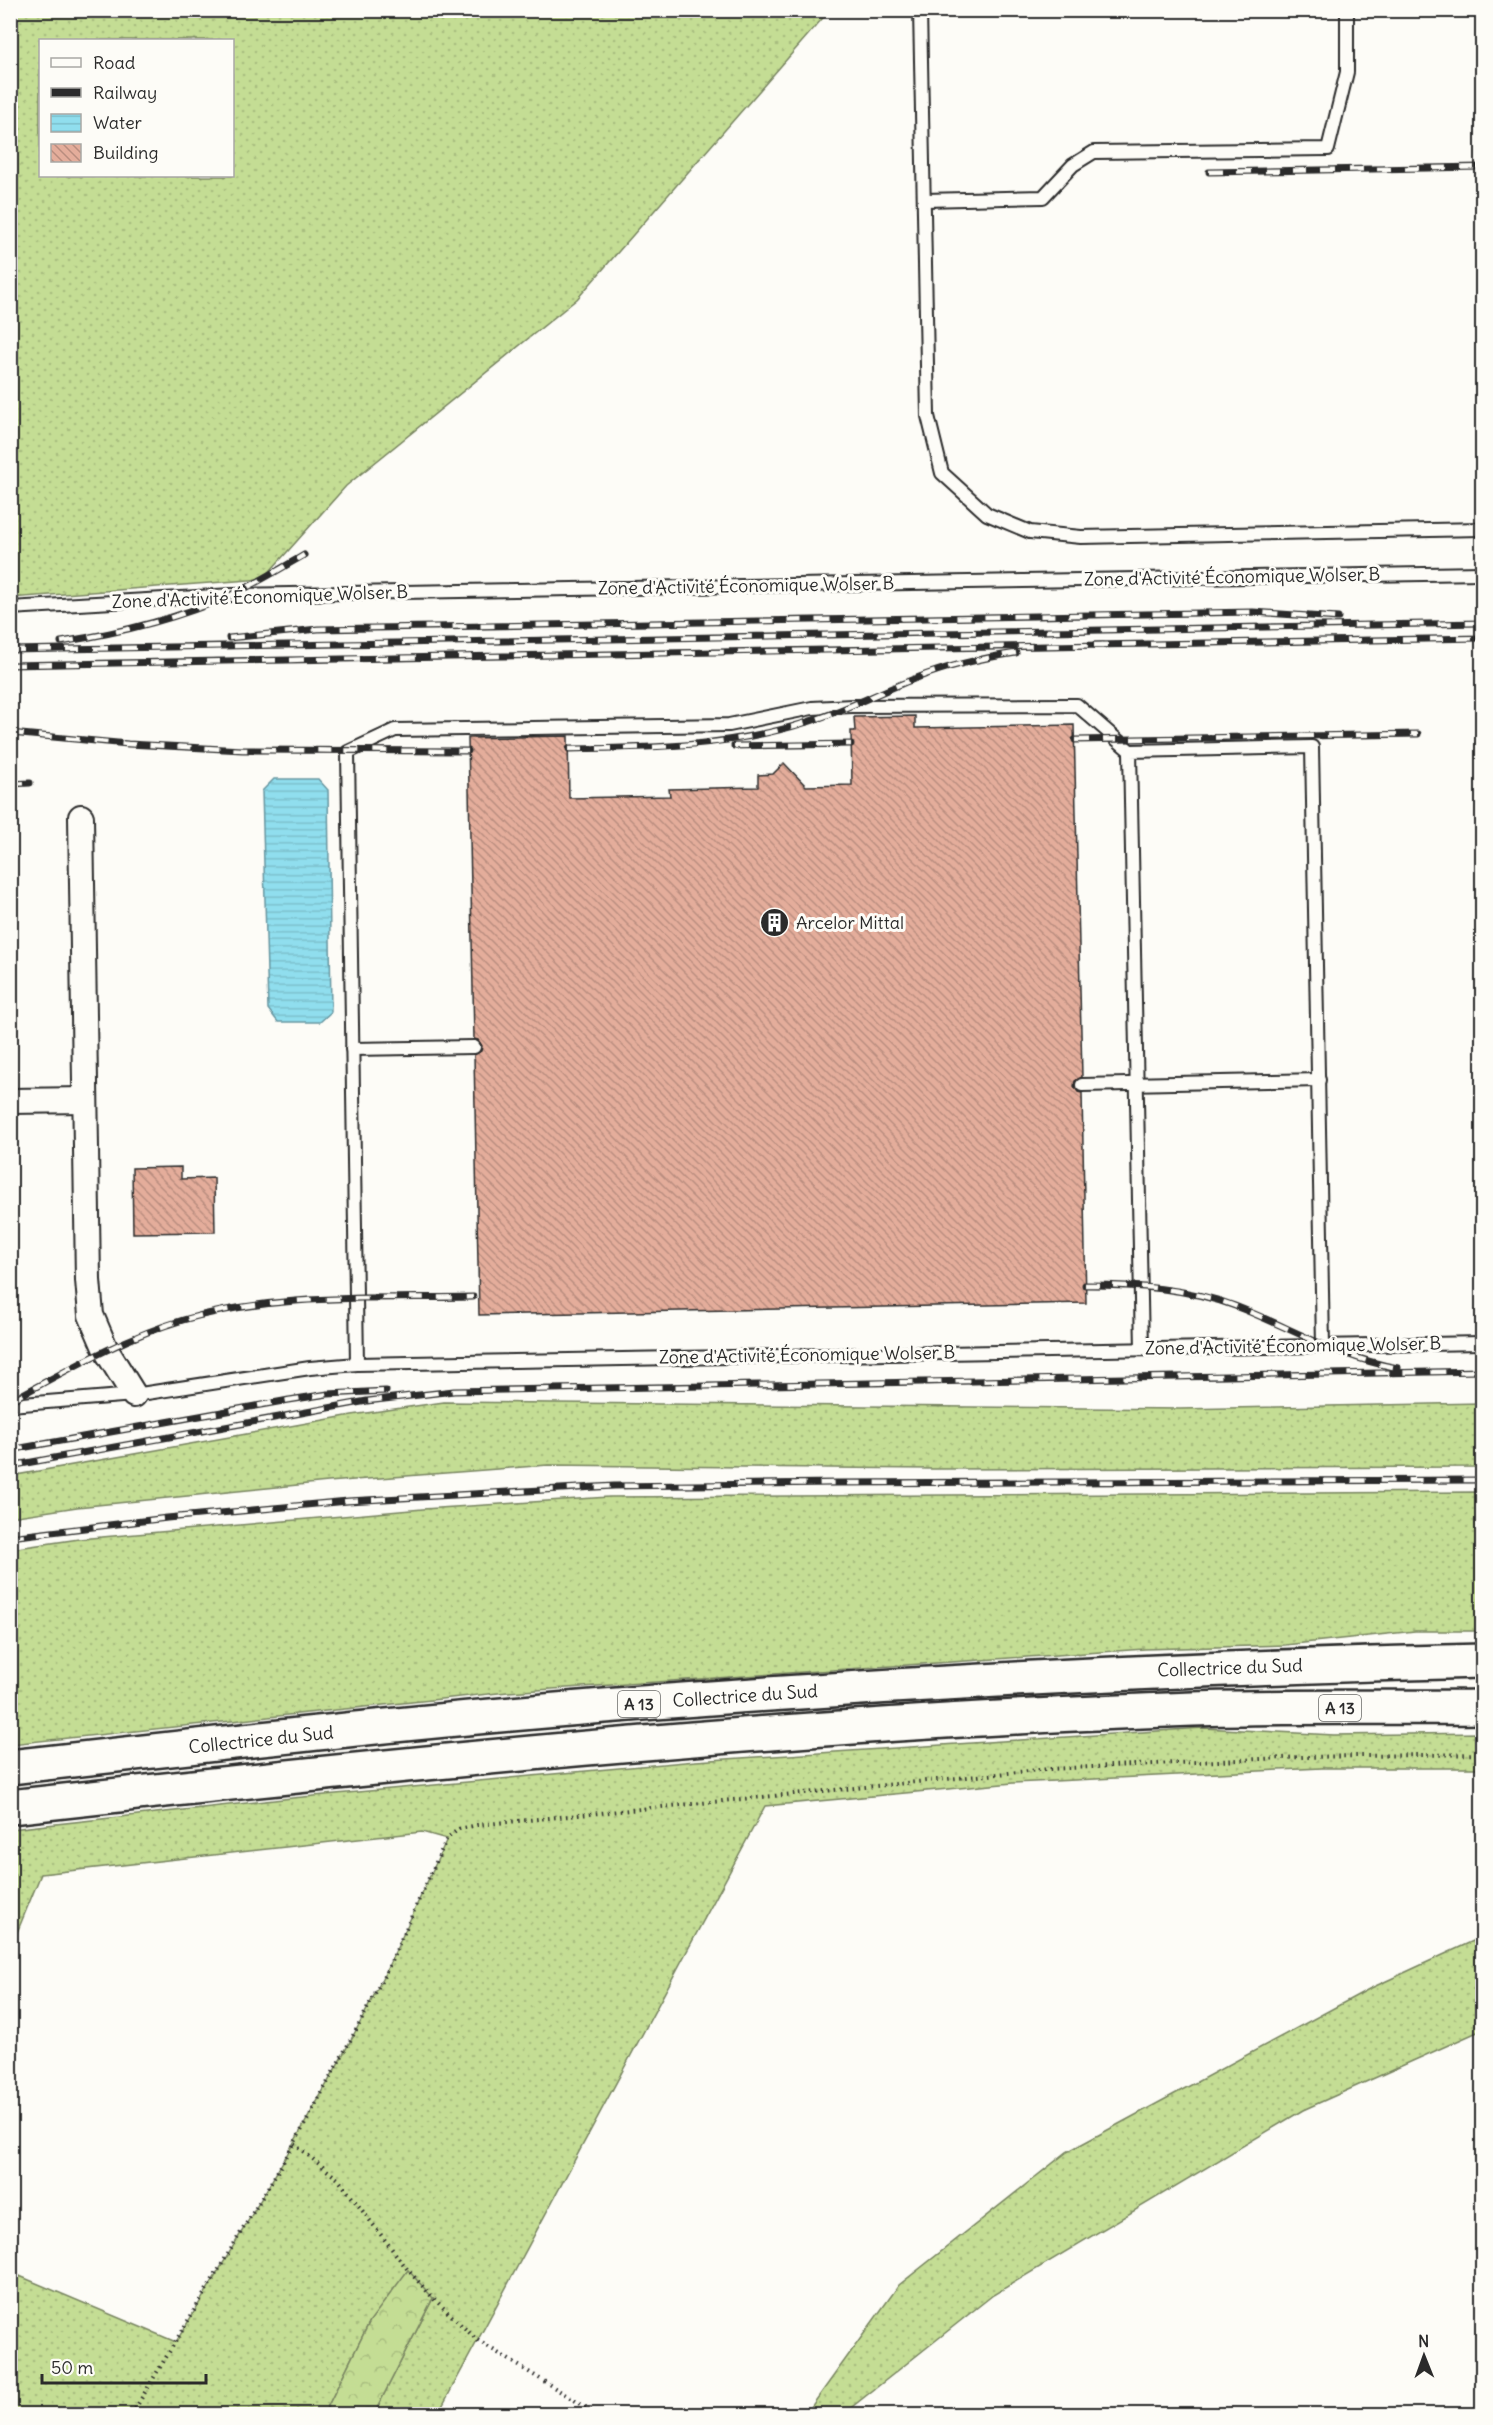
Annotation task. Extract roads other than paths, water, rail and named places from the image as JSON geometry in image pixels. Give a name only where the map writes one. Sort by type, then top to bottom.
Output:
[{"type":"highway","name":"Collectrice du Sud","points":[[10,1767],[269,1738],[694,1699],[1020,1678],[1221,1668],[1482,1661]]},
{"type":"highway","name":"A 13","points":[[10,1807],[290,1776],[704,1737],[1025,1716],[1198,1709],[1482,1707]]},
{"type":"street","points":[[81,817],[88,1280],[91,1315],[106,1350],[134,1395]]},
{"type":"street","points":[[10,1101],[85,1100]]},
{"type":"lane","points":[[920,10],[928,417],[942,473],[987,514],[1030,532],[1081,537],[1482,529]]},
{"type":"lane","points":[[925,200],[1042,197],[1073,165],[1094,152],[1328,149],[1347,72],[1347,10]]},
{"type":"lane","name":"Zone d'Activité Économique Wolser B","points":[[10,608],[232,595],[1482,573]]},
{"type":"lane","points":[[357,1364],[348,752],[395,730],[729,724],[812,708],[852,706],[1077,705],[1130,750],[1312,747],[1323,1346]]},
{"type":"lane","points":[[1130,750],[1142,1349]]},
{"type":"lane","points":[[352,1049],[474,1047]]},
{"type":"lane","points":[[1082,1085],[1319,1080]]},
{"type":"lane","name":"Zone d'Activité Économique Wolser B","points":[[10,1404],[134,1395],[310,1368],[357,1364],[1482,1343]]},
{"type":"water","points":[[274,779],[318,779],[328,790],[331,1012],[320,1022],[278,1022],[268,1009],[262,791]]},
{"type":"railway","points":[[1209,172],[1482,167]]},
{"type":"railway","points":[[61,642],[126,630],[211,604],[240,591],[304,555]]},
{"type":"railway","points":[[229,638],[318,629],[1253,612],[1338,618]]},
{"type":"railway","points":[[10,650],[1482,623]]},
{"type":"railway","points":[[1094,645],[1482,638]]},
{"type":"railway","points":[[10,665],[1103,645]]},
{"type":"railway","points":[[569,749],[688,745],[775,731],[832,713],[939,670],[1016,653]]},
{"type":"railway","points":[[10,733],[128,744],[243,750],[468,751]]},
{"type":"railway","points":[[1075,740],[1418,734]]},
{"type":"railway","points":[[734,746],[851,744]]},
{"type":"railway","points":[[10,784],[30,783]]},
{"type":"railway","points":[[1085,1285],[1180,1291],[1217,1300],[1255,1314],[1335,1350],[1398,1368]]},
{"type":"railway","points":[[10,1401],[138,1336],[160,1327],[218,1311],[290,1301],[473,1297]]},
{"type":"railway","points":[[10,1466],[367,1401],[454,1391],[1482,1371]]},
{"type":"railway","points":[[10,1450],[289,1400],[328,1394],[386,1391]]},
{"type":"railway","points":[[10,1537],[167,1518],[348,1501],[614,1486],[1482,1480]]},
{"type":"place","name":"Arcelor Mittal","points":[[775,923]]}]
